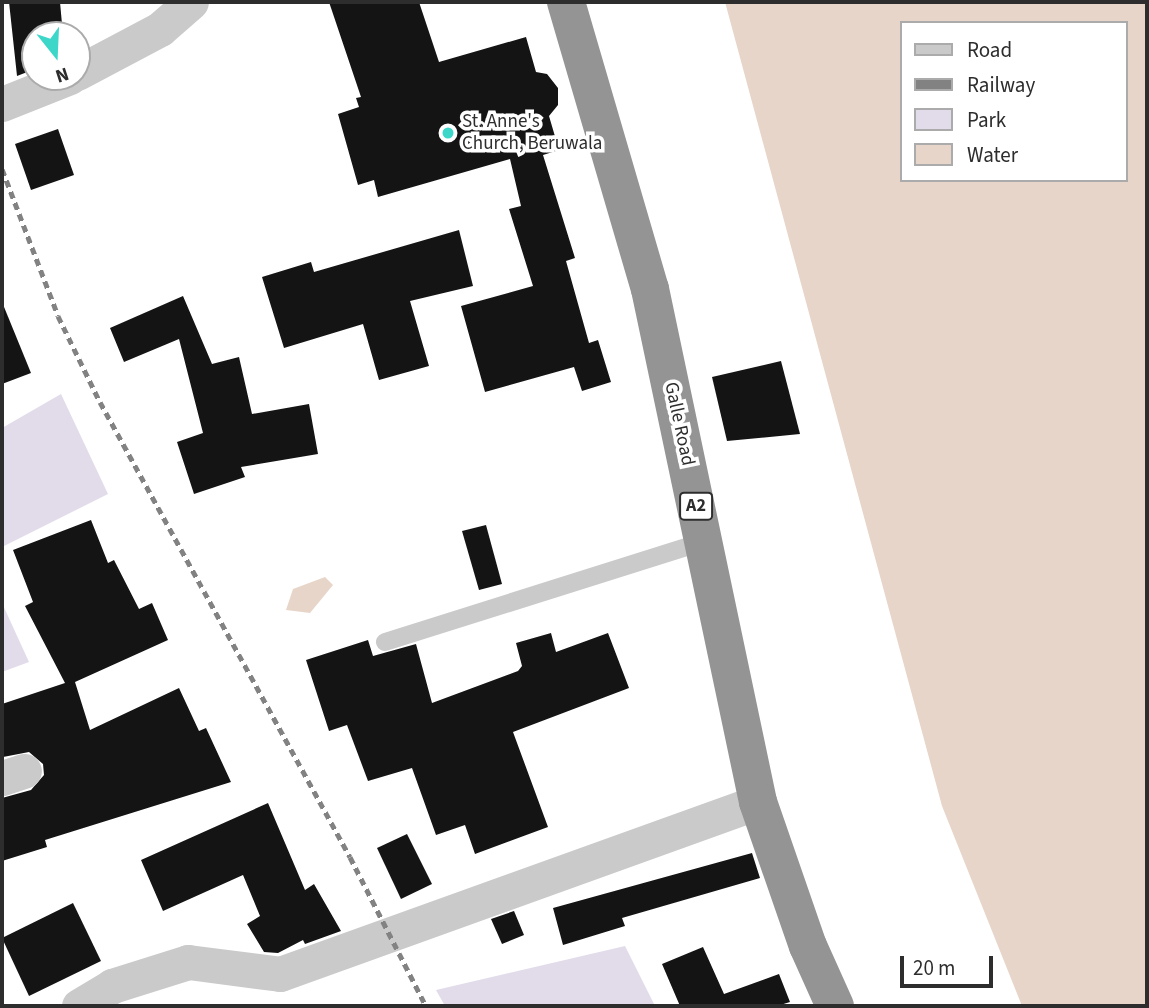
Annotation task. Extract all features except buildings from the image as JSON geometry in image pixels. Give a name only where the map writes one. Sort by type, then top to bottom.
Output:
[{"type":"highway","name":"Galle Road","points":[[566,2],[650,289],[758,802],[808,946],[835,1006]]},
{"type":"street","points":[[91,66],[160,29],[191,2]]},
{"type":"street","points":[[2,104],[35,91]]},
{"type":"street","points":[[79,1006],[112,986],[188,962],[280,974],[758,802]]},
{"type":"lane","points":[[385,642],[703,541]]},
{"type":"green space","points":[[61,394],[108,494],[2,547],[2,428]]},
{"type":"green space","points":[[2,603],[29,662],[2,672]]},
{"type":"green space","points":[[625,946],[655,1006],[445,1006],[436,990]]},
{"type":"water","points":[[725,2],[1147,2],[1147,1006],[1022,1006],[942,806]]},
{"type":"water","points":[[325,577],[333,585],[310,613],[286,610],[293,589]]},
{"type":"railway","points":[[2,169],[58,316],[100,402],[350,857],[426,1006]]},
{"type":"place","name":"St. Anne's Church, Beruwala","points":[[448,133]]}]
